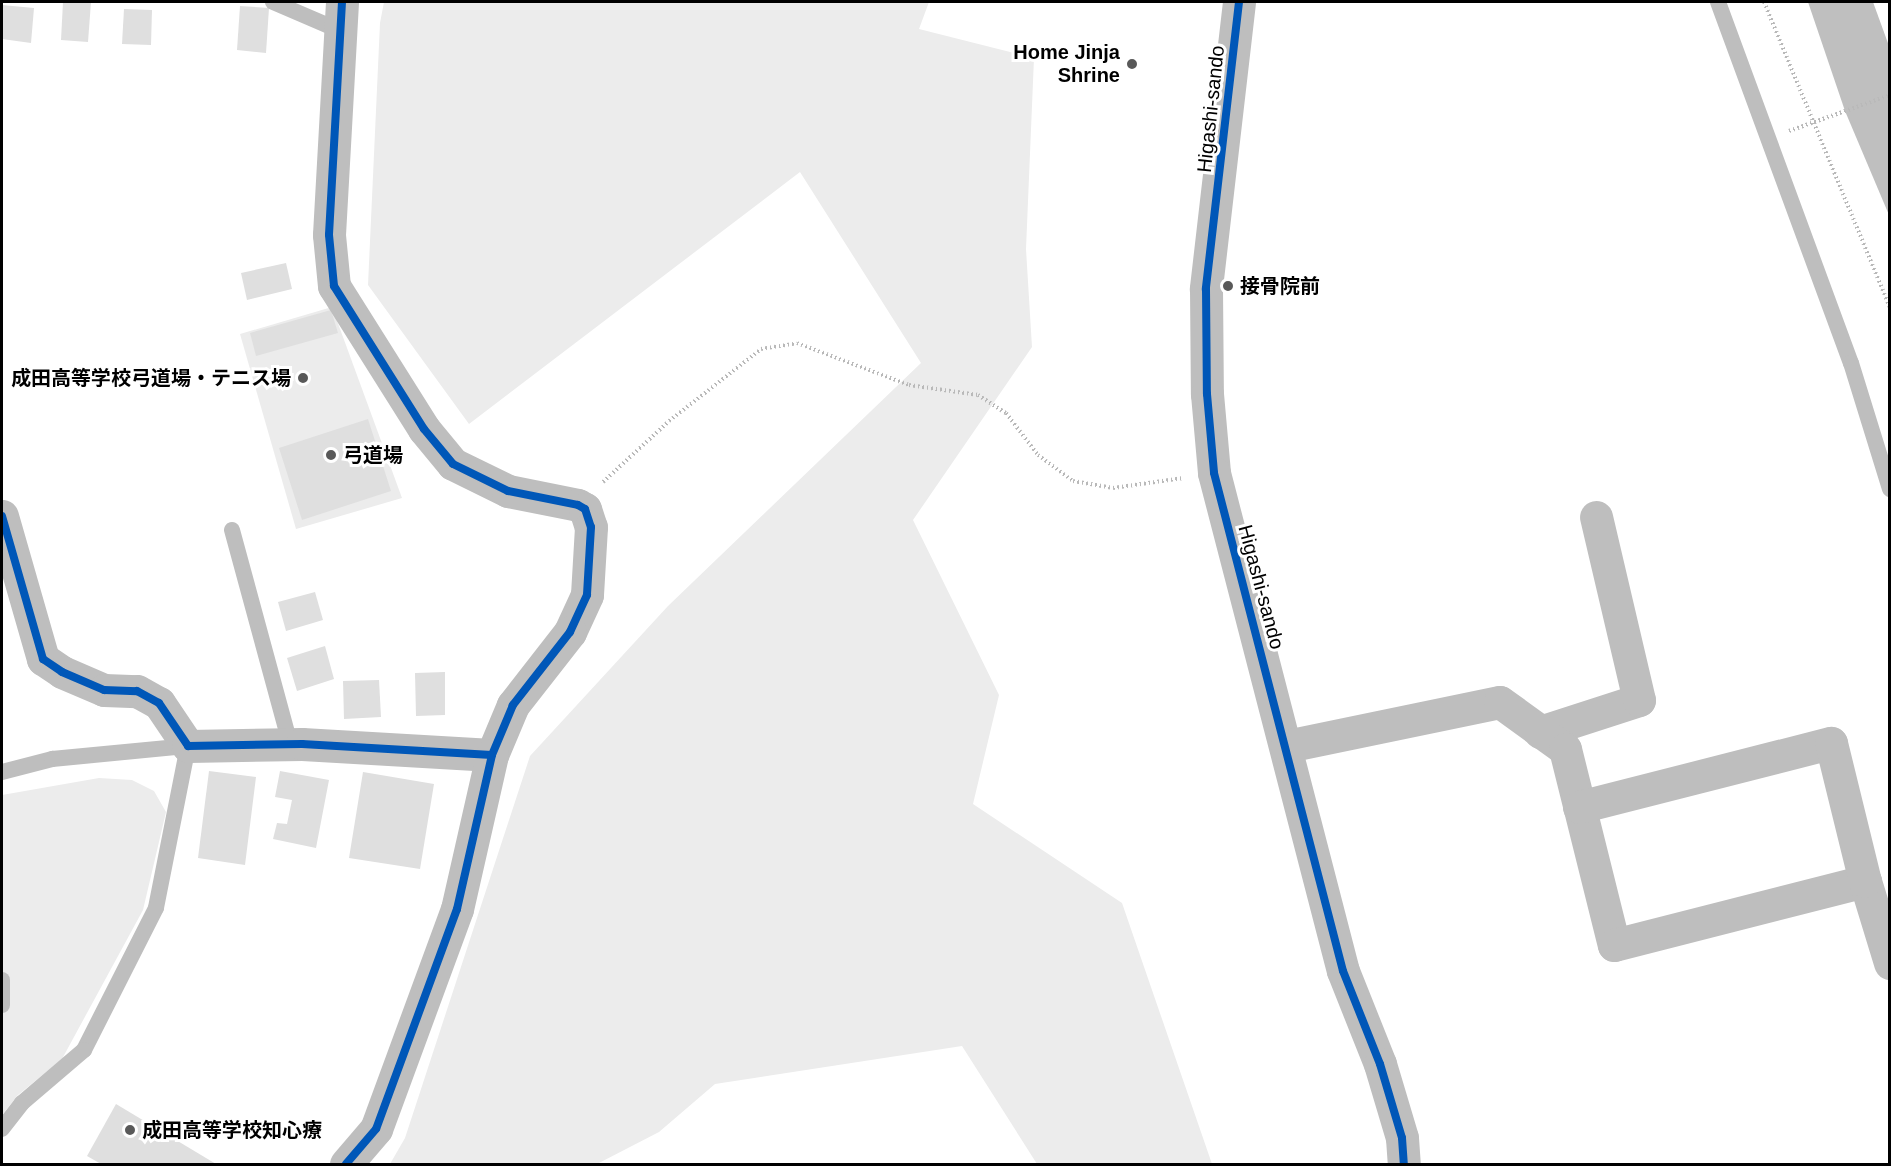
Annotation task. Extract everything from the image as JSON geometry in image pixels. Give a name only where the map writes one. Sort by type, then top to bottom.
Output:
[{"type":"street","name":"Higashi-sando","points":[[1239,2],[1206,289],[1207,394],[1214,473],[1287,746],[1343,971],[1380,1064],[1402,1137],[1404,1164]]},
{"type":"street","points":[[342,16],[329,236],[334,286],[424,429],[453,464],[508,491],[585,509],[591,527],[586,595],[570,632],[513,705],[492,755],[457,909],[376,1129],[346,1164]]},
{"type":"street","points":[[2,516],[43,659],[62,672],[104,690],[137,691],[152,699],[188,746],[290,744],[492,755]]},
{"type":"street","points":[[1540,732],[1639,700],[1596,517]]},
{"type":"street","points":[[1287,746],[1500,702],[1564,749],[1614,945],[1865,881]]},
{"type":"street","points":[[1579,807],[1831,743],[1865,881],[1890,963]]},
{"type":"lane","points":[[273,2],[342,16]]},
{"type":"lane","points":[[1718,2],[1851,363],[1890,489]]},
{"type":"lane","points":[[232,530],[290,744]]},
{"type":"lane","points":[[2,772],[52,759],[188,746],[156,908],[84,1050],[22,1103],[2,1129]]},
{"type":"lane","points":[[2,980],[2,1005]]},
{"type":"path","points":[[1764,2],[1816,121],[1890,308]]},
{"type":"path","points":[[1769,139],[1890,95]]},
{"type":"path","points":[[578,506],[669,421],[761,350],[797,343],[909,385],[978,395],[1006,413],[1038,455],[1073,481],[1113,488],[1214,473]]},
{"type":"shaded area","points":[[384,2],[929,2],[919,29],[1034,58],[1026,249],[1032,347],[913,520],[999,695],[973,804],[1122,903],[1212,1164],[1037,1164],[962,1046],[715,1084],[659,1132],[597,1164],[390,1164],[405,1138],[530,756],[668,606],[921,363],[800,172],[469,424],[368,285],[380,23]]},
{"type":"shaded area","points":[[1808,2],[1873,2],[1889,46],[1889,215],[1845,111]]},
{"type":"shaded area","name":"弓道場","points":[[332,307],[402,498],[296,529],[240,334]]},
{"type":"shaded area","points":[[99,778],[132,780],[154,791],[166,812],[143,910],[62,1059],[18,1095],[2,1115],[2,795]]},
{"type":"building","points":[[63,2],[91,2],[88,42],[61,40]]},
{"type":"building","points":[[2,5],[34,8],[31,43],[2,39]]},
{"type":"building","points":[[240,6],[269,8],[266,53],[237,50]]},
{"type":"building","points":[[124,9],[152,10],[151,45],[122,44]]},
{"type":"building","points":[[286,263],[292,289],[247,300],[241,273]]},
{"type":"building","points":[[331,310],[338,333],[256,356],[250,333]]},
{"type":"building","points":[[368,419],[391,491],[302,520],[279,448]]},
{"type":"building","points":[[315,592],[323,620],[286,631],[278,602]]},
{"type":"building","points":[[325,646],[334,679],[297,691],[287,658]]},
{"type":"building","points":[[445,672],[445,715],[416,716],[415,673]]},
{"type":"building","points":[[379,680],[381,717],[344,719],[343,681]]},
{"type":"building","points":[[209,771],[256,777],[245,865],[198,858]]},
{"type":"building","points":[[280,771],[329,780],[316,848],[273,839],[277,823],[287,824],[292,800],[275,797]]},
{"type":"building","points":[[363,772],[434,784],[420,869],[349,858]]},
{"type":"building","name":"成田高等学校知心療","points":[[116,1104],[216,1164],[101,1164],[87,1156]]},
{"type":"cycle path","points":[[342,2],[329,235],[334,286],[424,429],[453,464],[508,491],[578,505],[585,509],[591,527],[587,595],[570,632],[513,705],[492,755]]},
{"type":"cycle path","points":[[1239,2],[1206,289],[1207,394],[1214,473],[1343,971],[1380,1064],[1402,1138],[1404,1164]]},
{"type":"cycle path","points":[[2,516],[43,659],[62,672],[104,690],[137,691],[159,703],[188,746],[302,744],[492,755],[457,909],[376,1129],[346,1164]]},
{"type":"place","name":"Home Jinja Shrine","points":[[1132,64]]},
{"type":"place","name":"接骨院前","points":[[1228,286]]},
{"type":"place","name":"成田高等学校弓道場・テニス場","points":[[303,378]]},
{"type":"place","name":"弓道場","points":[[331,455]]},
{"type":"place","name":"成田高等学校知心療","points":[[130,1130]]}]
